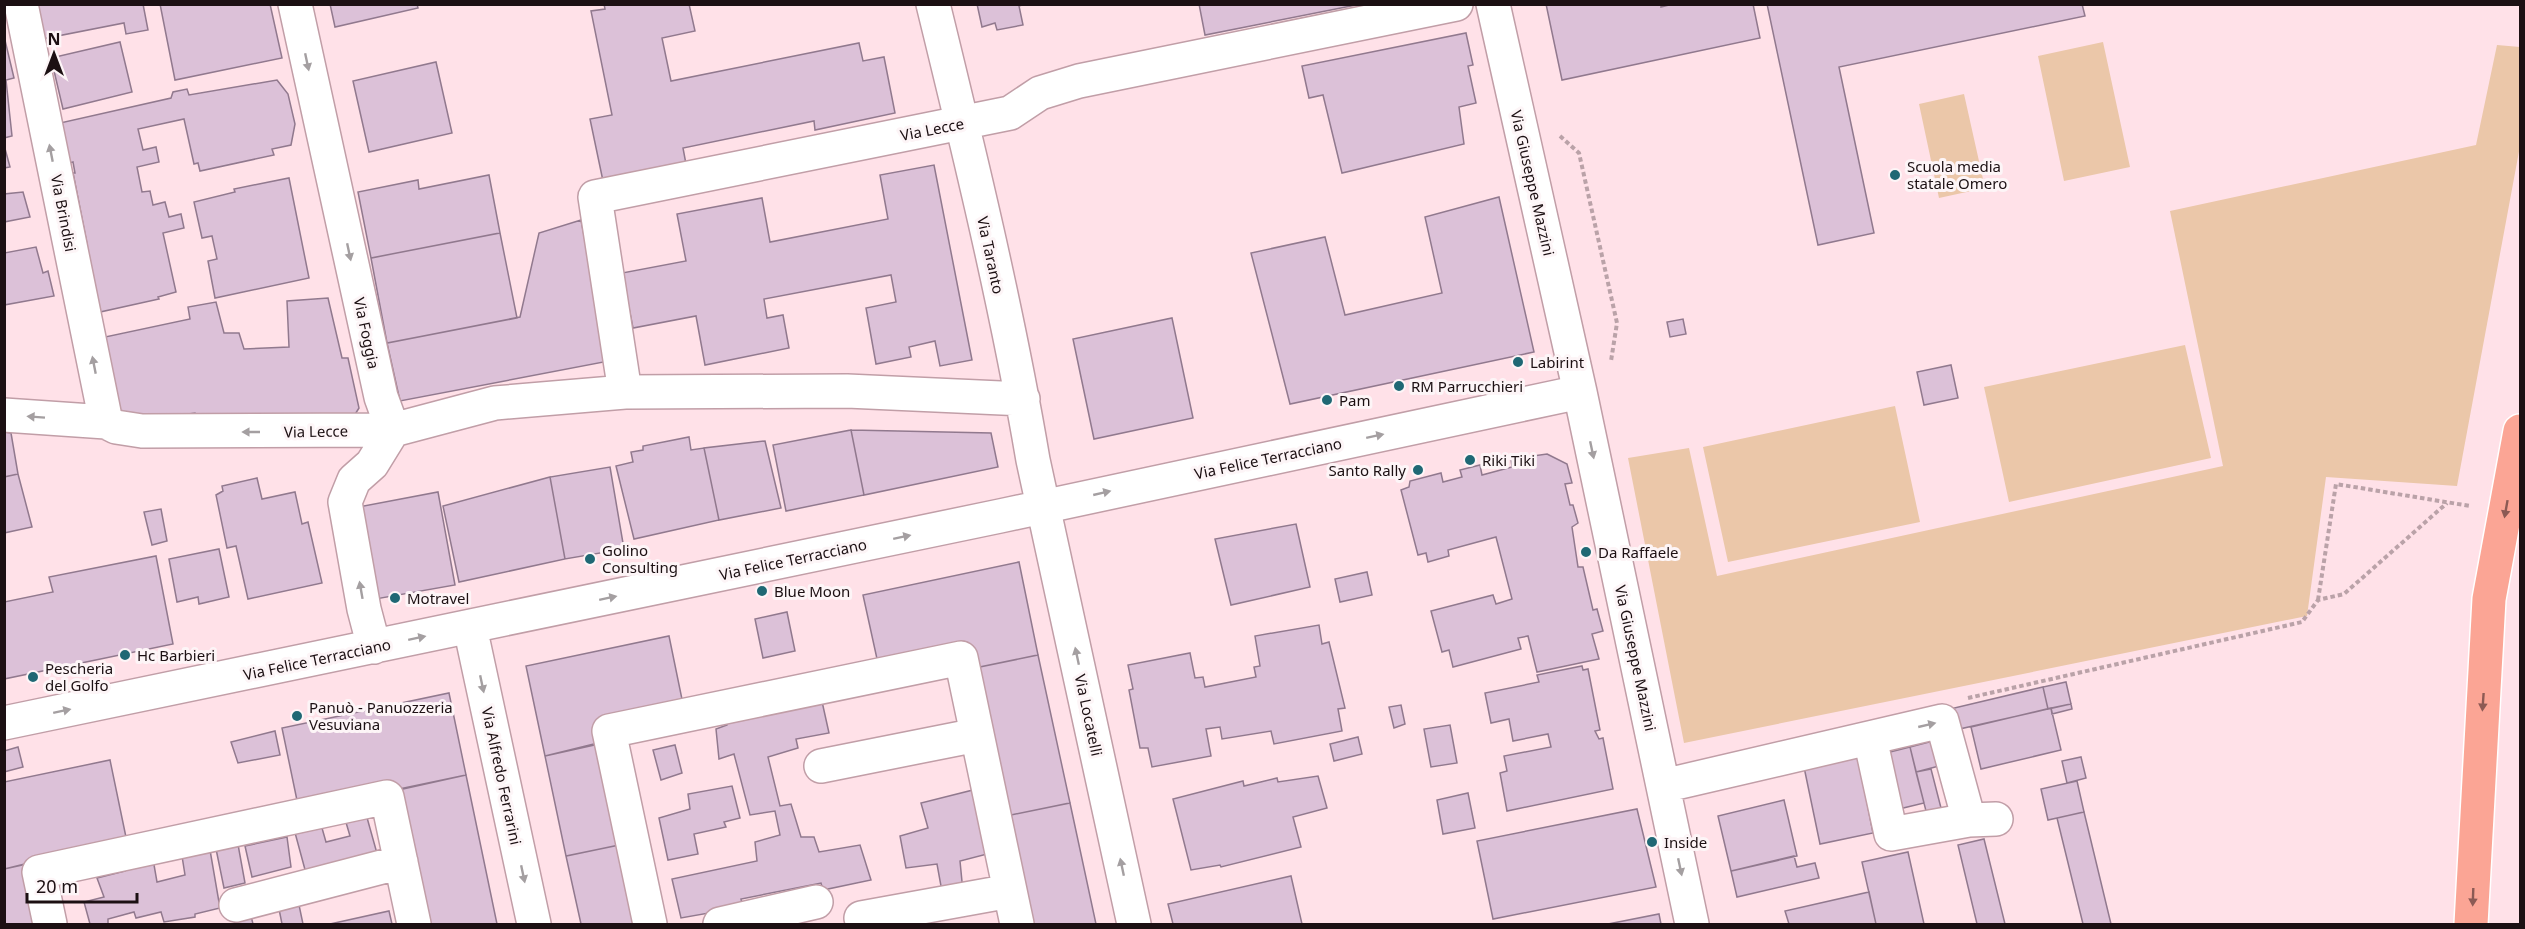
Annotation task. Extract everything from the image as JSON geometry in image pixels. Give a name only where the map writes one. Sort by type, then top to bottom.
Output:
[{"type":"highway","points":[[2471,924],[2489,599],[2520,431]]},
{"type":"street","name":"Via Brindisi","points":[[21,4],[106,422]]},
{"type":"street","name":"Via Foggia","points":[[295,4],[381,397],[393,430]]},
{"type":"street","name":"Via Taranto","points":[[933,4],[962,123],[1023,399],[1033,460],[1045,506]]},
{"type":"street","name":"Via Lecce","points":[[625,392],[595,197],[1010,113],[1040,93],[1078,81],[1456,4]]},
{"type":"street","name":"Via Giuseppe Mazzini","points":[[1493,4],[1580,392],[1692,924]]},
{"type":"street","name":"Via Lecce","points":[[4,415],[106,422],[116,427],[142,431],[393,430],[495,403],[625,392],[847,391],[1023,399]]},
{"type":"street","name":"Via Felice Terracciano","points":[[4,723],[470,627],[1580,392]]},
{"type":"street","points":[[374,647],[364,609],[345,501],[354,480],[372,464],[393,430]]},
{"type":"street","name":"Via Locatelli","points":[[1045,506],[1134,924]]},
{"type":"street","name":"Via Alfredo Ferrarini","points":[[470,627],[534,924]]},
{"type":"street","points":[[651,924],[609,731],[961,658],[1017,924]]},
{"type":"street","points":[[1663,786],[1942,721],[1982,819],[1891,834],[1870,738]]},
{"type":"street","points":[[821,766],[977,735]]},
{"type":"street","points":[[50,924],[39,872],[387,797],[414,924]]},
{"type":"street","points":[[236,904],[401,862]]},
{"type":"street","points":[[861,918],[1010,891]]},
{"type":"street","points":[[720,924],[816,902]]},
{"type":"path","points":[[1557,133],[1579,153],[1617,323],[1610,366]]},
{"type":"path","points":[[1966,698],[2302,622],[2318,600],[2336,484],[2476,506]]},
{"type":"path","points":[[2318,600],[2344,594],[2447,503]]},
{"type":"shaded area","points":[[2103,42],[2130,167],[2064,181],[2038,56]]},
{"type":"shaded area","points":[[2497,45],[2520,47],[2520,146],[2457,486],[2326,477],[2307,616],[1684,743],[1628,458],[1689,448],[1717,576],[2223,466],[2170,211],[2476,145]]},
{"type":"shaded area","points":[[1964,94],[1985,188],[1939,198],[1919,104]]},
{"type":"shaded area","points":[[2185,345],[2211,458],[2009,502],[1984,387]]},
{"type":"shaded area","points":[[1895,406],[1920,522],[1728,562],[1703,447]]},
{"type":"building","points":[[35,4],[143,4],[148,30],[126,34],[124,23],[42,39]]},
{"type":"building","points":[[160,4],[270,4],[282,58],[175,80]]},
{"type":"building","points":[[330,4],[417,4],[418,8],[335,27]]},
{"type":"building","points":[[604,4],[689,4],[695,31],[662,38],[671,81],[859,43],[863,61],[884,57],[895,113],[815,130],[814,121],[683,148],[686,164],[603,181],[590,119],[612,115],[591,11],[605,9]]},
{"type":"building","points":[[977,4],[1025,4],[1019,6],[1023,25],[997,30],[995,23],[982,27]]},
{"type":"building","points":[[1199,4],[1361,4],[1205,35]]},
{"type":"building","points":[[1546,4],[1661,4],[1661,7],[1673,4],[1753,4],[1760,38],[1562,80]]},
{"type":"building","points":[[1767,4],[2082,4],[2085,16],[1839,67],[1874,233],[1818,245]]},
{"type":"building","points":[[1466,33],[1473,65],[1468,66],[1476,103],[1459,107],[1464,144],[1342,173],[1323,95],[1309,98],[1302,66]]},
{"type":"building","points":[[4,36],[14,78],[6,80],[12,136],[4,138]]},
{"type":"building","points":[[120,42],[132,92],[63,109],[51,58]]},
{"type":"building","points":[[436,62],[452,133],[369,152],[353,81]]},
{"type":"building","points":[[277,80],[288,94],[295,124],[291,145],[272,149],[274,155],[200,171],[198,163],[194,164],[184,119],[138,129],[143,150],[156,147],[159,162],[137,167],[142,192],[150,191],[153,205],[165,202],[169,217],[181,214],[184,228],[163,233],[176,292],[158,297],[159,299],[100,312],[84,244],[87,244],[73,173],[75,173],[73,162],[66,164],[60,123],[171,98],[173,92],[187,89],[189,95]]},
{"type":"building","points":[[4,145],[10,167],[4,168]]},
{"type":"building","points":[[934,165],[972,360],[940,366],[935,341],[909,347],[911,357],[876,364],[866,308],[896,302],[891,275],[764,299],[767,318],[783,315],[789,348],[705,365],[696,316],[633,328],[622,273],[686,261],[677,214],[762,198],[770,242],[888,219],[880,175]]},
{"type":"building","points":[[489,175],[500,233],[371,258],[358,192],[418,180],[419,189]]},
{"type":"building","points":[[289,178],[309,278],[215,298],[208,261],[217,259],[212,236],[202,238],[194,202],[235,192],[234,189]]},
{"type":"building","points":[[23,192],[30,217],[4,222],[4,194]]},
{"type":"building","points":[[1499,197],[1534,352],[1290,404],[1251,253],[1325,237],[1345,315],[1442,293],[1425,217]]},
{"type":"building","points":[[581,220],[609,361],[400,401],[387,343],[520,317],[539,233]]},
{"type":"building","points":[[500,233],[517,318],[387,343],[371,258]]},
{"type":"building","points":[[36,247],[43,273],[48,271],[54,296],[4,305],[4,253]]},
{"type":"building","points":[[328,298],[342,358],[348,358],[359,408],[354,416],[201,430],[195,413],[123,423],[105,337],[190,319],[188,307],[216,302],[224,333],[239,333],[244,349],[289,347],[287,301]]},
{"type":"building","points":[[1172,318],[1193,418],[1094,439],[1073,339]]},
{"type":"building","points":[[1683,319],[1686,334],[1670,337],[1667,322]]},
{"type":"building","points":[[1951,365],[1958,398],[1924,405],[1917,372]]},
{"type":"building","points":[[851,430],[991,433],[998,467],[864,495]]},
{"type":"building","points":[[851,430],[864,495],[786,511],[773,445]]},
{"type":"building","points":[[4,432],[11,433],[18,474],[4,477]]},
{"type":"building","points":[[689,437],[691,450],[704,448],[719,520],[634,539],[616,466],[633,462],[631,452],[643,450],[643,446]]},
{"type":"building","points":[[765,441],[781,508],[719,520],[704,448]]},
{"type":"building","points":[[1547,454],[1567,464],[1572,483],[1565,484],[1570,505],[1573,505],[1578,523],[1572,527],[1578,567],[1583,567],[1593,610],[1597,609],[1603,631],[1592,634],[1599,659],[1537,672],[1528,636],[1518,638],[1521,649],[1453,667],[1449,650],[1442,652],[1431,611],[1493,595],[1496,604],[1512,599],[1496,537],[1448,550],[1449,556],[1428,562],[1426,553],[1418,555],[1401,490],[1409,487],[1410,481],[1441,473],[1443,482],[1462,477],[1460,470],[1480,465],[1482,475],[1512,467],[1511,459]]},
{"type":"building","points":[[610,467],[624,549],[565,559],[550,477]]},
{"type":"building","points":[[18,474],[32,527],[4,533],[4,477]]},
{"type":"building","points":[[550,477],[565,559],[459,582],[443,506]]},
{"type":"building","points":[[257,478],[262,499],[295,492],[302,524],[308,522],[322,583],[248,599],[236,546],[227,548],[216,495],[223,491],[222,486]]},
{"type":"building","points":[[438,492],[455,585],[370,600],[353,508]]},
{"type":"building","points":[[161,509],[167,541],[152,545],[144,512]]},
{"type":"building","points":[[1296,524],[1310,587],[1231,605],[1215,539]]},
{"type":"building","points":[[219,549],[229,597],[199,604],[198,597],[177,602],[169,559]]},
{"type":"building","points":[[156,556],[173,644],[4,679],[4,602],[53,592],[49,577]]},
{"type":"building","points":[[1019,562],[1038,655],[970,669],[879,668],[863,595]]},
{"type":"building","points":[[1367,572],[1372,595],[1340,602],[1335,579]]},
{"type":"building","points":[[787,612],[795,651],[763,658],[755,619]]},
{"type":"building","points":[[1319,625],[1322,644],[1329,642],[1345,708],[1338,709],[1342,731],[1274,744],[1271,731],[1222,739],[1220,727],[1206,729],[1211,756],[1152,767],[1148,748],[1140,748],[1129,690],[1133,689],[1128,665],[1190,653],[1195,678],[1203,677],[1205,687],[1256,677],[1254,667],[1260,666],[1255,636]]},
{"type":"building","points":[[669,636],[684,709],[602,742],[545,756],[526,666]]},
{"type":"building","points":[[1038,655],[1070,803],[1001,817],[970,669]]},
{"type":"building","points":[[1582,666],[1583,670],[1588,669],[1600,730],[1595,731],[1599,739],[1603,738],[1613,789],[1507,811],[1500,773],[1507,771],[1504,756],[1551,747],[1548,734],[1513,741],[1509,719],[1491,723],[1485,693],[1539,682],[1537,675]]},
{"type":"building","points":[[2066,682],[2071,704],[2048,709],[2043,687]]},
{"type":"building","points":[[2043,687],[2048,709],[1955,730],[1950,709]]},
{"type":"building","points":[[449,693],[466,775],[299,810],[282,728]]},
{"type":"building","points":[[821,697],[829,733],[796,739],[798,748],[768,757],[780,806],[791,804],[801,837],[814,837],[819,852],[860,845],[871,880],[823,890],[821,883],[741,899],[743,907],[681,918],[672,879],[757,861],[755,842],[780,835],[775,811],[750,815],[734,754],[719,759],[716,729],[727,725],[727,715]]},
{"type":"building","points":[[2071,704],[2072,709],[2052,714],[2051,708]]},
{"type":"building","points":[[1401,705],[1405,724],[1394,728],[1389,707]]},
{"type":"building","points":[[2051,708],[2061,750],[1981,769],[1971,727]]},
{"type":"building","points":[[1450,725],[1457,763],[1431,767],[1424,729]]},
{"type":"building","points":[[275,731],[280,755],[238,763],[231,742]]},
{"type":"building","points":[[1358,737],[1362,754],[1334,761],[1330,744]]},
{"type":"building","points":[[1933,741],[1939,766],[1916,772],[1910,747]]},
{"type":"building","points":[[608,742],[629,843],[566,856],[545,756]]},
{"type":"building","points":[[675,745],[682,773],[661,780],[653,750]]},
{"type":"building","points":[[18,747],[23,767],[4,772],[4,751]]},
{"type":"building","points":[[1910,747],[1924,803],[1899,809],[1886,753]]},
{"type":"building","points":[[1858,756],[1873,833],[1820,844],[1804,767]]},
{"type":"building","points":[[2081,757],[2086,778],[2067,783],[2062,761]]},
{"type":"building","points":[[110,760],[127,842],[4,869],[4,782]]},
{"type":"building","points":[[1931,769],[1941,808],[1926,811],[1916,772]]},
{"type":"building","points":[[466,775],[497,924],[422,924],[394,791]]},
{"type":"building","points":[[1318,776],[1327,808],[1293,817],[1301,847],[1221,867],[1220,865],[1191,870],[1173,799],[1243,781],[1244,786],[1277,778],[1278,782]]},
{"type":"building","points":[[2077,781],[2084,812],[2048,820],[2041,789]]},
{"type":"building","points":[[732,786],[740,818],[724,822],[726,827],[694,834],[698,854],[668,860],[659,818],[690,809],[688,794]]},
{"type":"building","points":[[973,790],[991,853],[960,861],[963,892],[943,897],[937,864],[906,868],[900,836],[928,828],[921,803]]},
{"type":"building","points":[[1468,793],[1475,828],[1443,834],[1437,800]]},
{"type":"building","points":[[1784,800],[1797,856],[1731,871],[1718,816]]},
{"type":"building","points":[[1070,803],[1096,924],[1024,924],[1001,817]]},
{"type":"building","points":[[1637,809],[1656,887],[1493,919],[1477,841]]},
{"type":"building","points":[[2084,812],[2111,924],[2083,924],[2057,818]]},
{"type":"building","points":[[366,814],[378,857],[307,877],[294,829],[320,821],[326,842],[350,836],[345,819]]},
{"type":"building","points":[[287,837],[291,867],[252,877],[245,846]]},
{"type":"building","points":[[237,839],[245,883],[224,888],[215,844]]},
{"type":"building","points":[[1984,839],[2005,924],[1977,924],[1958,845]]},
{"type":"building","points":[[629,843],[647,924],[581,924],[566,856]]},
{"type":"building","points":[[210,850],[220,908],[195,914],[195,917],[164,922],[161,912],[136,918],[134,912],[108,919],[108,924],[90,924],[84,902],[104,897],[97,878],[125,871],[124,867],[153,859],[157,882],[185,875],[182,856]]},
{"type":"building","points":[[1908,852],[1924,924],[1876,924],[1862,862]]},
{"type":"building","points":[[1794,856],[1797,867],[1815,863],[1819,878],[1737,897],[1731,871]]},
{"type":"building","points":[[33,862],[45,924],[4,924],[4,869]]},
{"type":"building","points":[[1291,876],[1302,924],[1173,924],[1168,904]]},
{"type":"building","points":[[1869,892],[1876,924],[1789,924],[1785,911]]},
{"type":"building","points":[[299,905],[303,924],[282,924],[279,909]]},
{"type":"building","points":[[389,911],[392,924],[330,924]]},
{"type":"building","points":[[1659,914],[1661,924],[1608,924]]},
{"type":"building","points":[[251,916],[253,924],[235,924],[233,917]]},
{"type":"place","name":"Scuola media statale Omero","points":[[1895,175]]},
{"type":"place","name":"Labirint","points":[[1518,362]]},
{"type":"place","name":"RM Parrucchieri","points":[[1399,386]]},
{"type":"place","name":"Pam","points":[[1327,400]]},
{"type":"place","name":"Riki Tiki","points":[[1470,460]]},
{"type":"place","name":"Santo Rally","points":[[1418,470]]},
{"type":"place","name":"Da Raffaele","points":[[1586,552]]},
{"type":"place","name":"Golino Consulting","points":[[590,559]]},
{"type":"place","name":"Blue Moon","points":[[762,591]]},
{"type":"place","name":"Motravel","points":[[395,598]]},
{"type":"place","name":"Hc Barbieri","points":[[125,655]]},
{"type":"place","name":"Pescheria del Golfo","points":[[33,677]]},
{"type":"place","name":"Panuò - Panuozzeria Vesuviana","points":[[297,716]]},
{"type":"place","name":"Inside","points":[[1652,842]]}]
